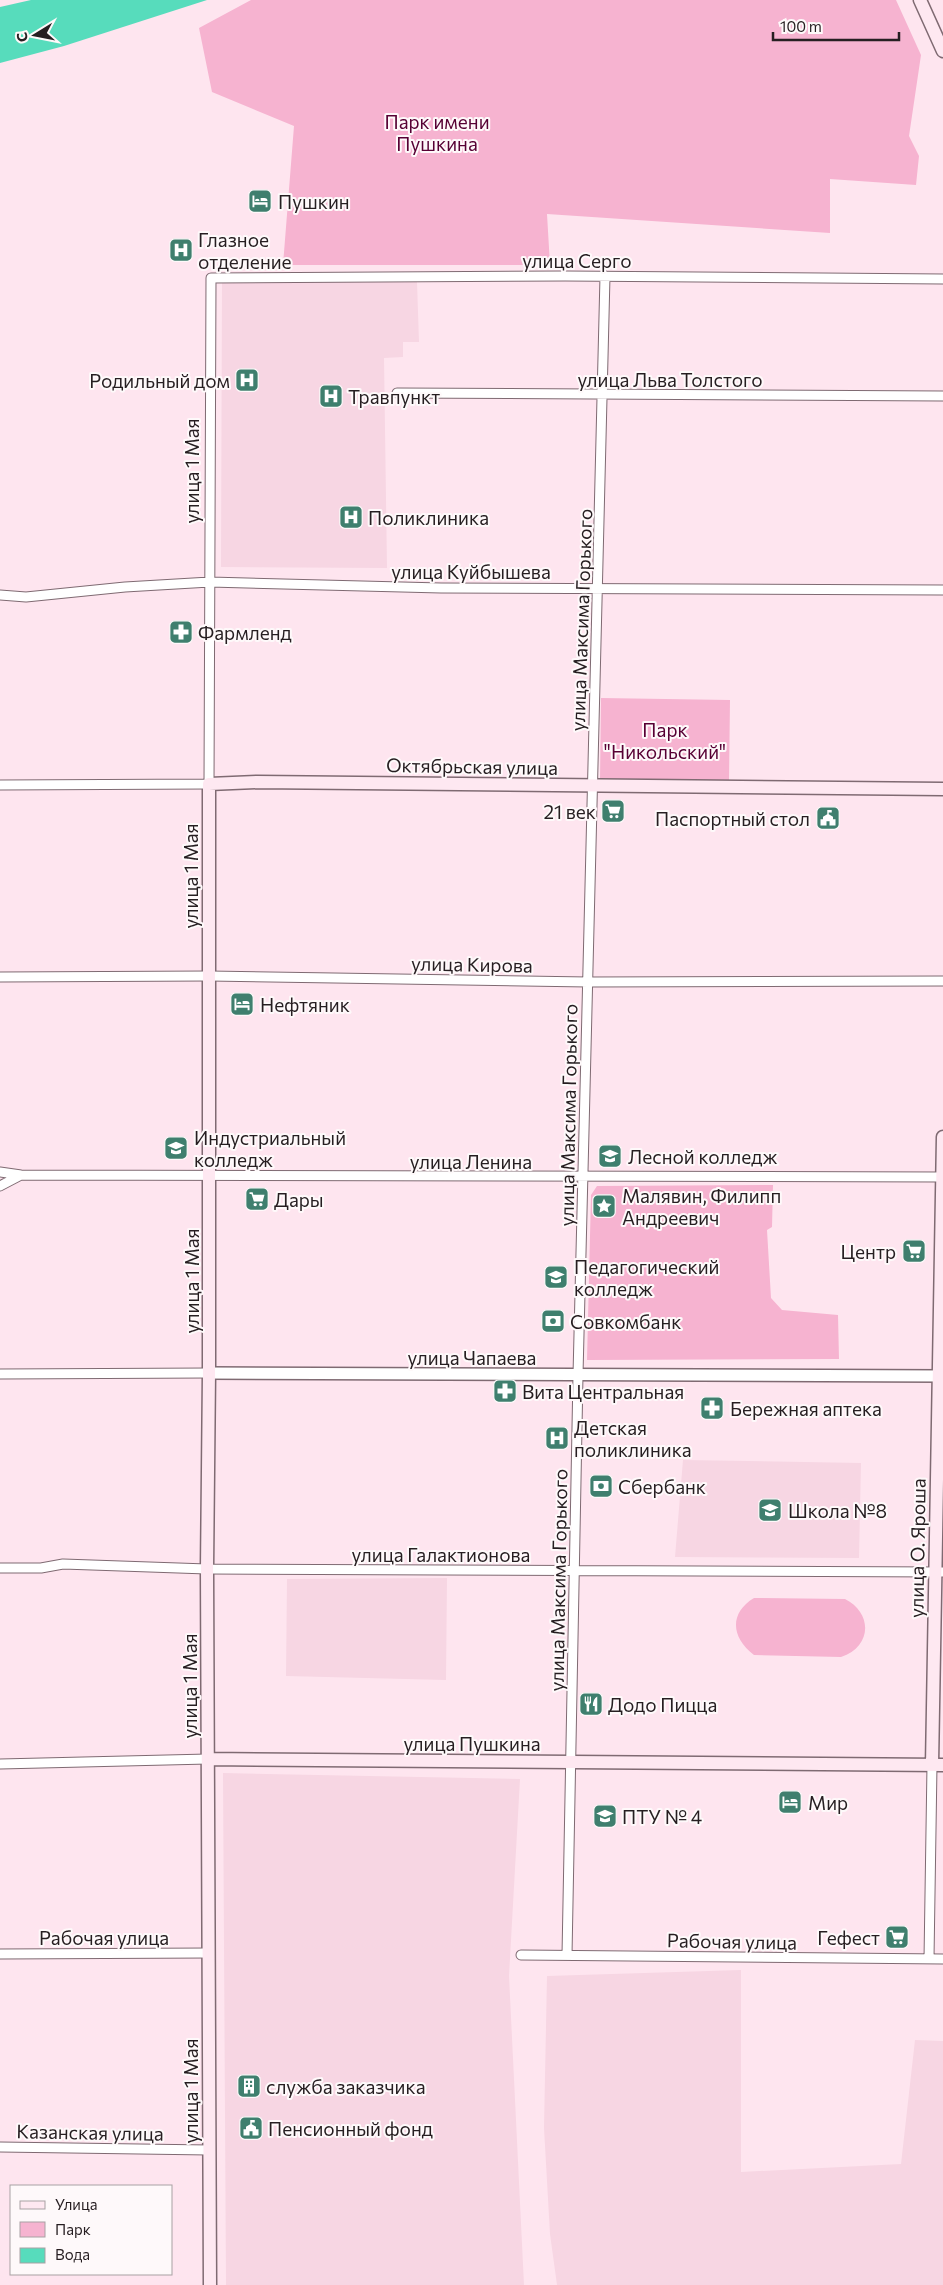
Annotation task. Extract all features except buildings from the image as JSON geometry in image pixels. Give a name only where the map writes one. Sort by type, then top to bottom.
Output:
[{"type":"main road","points":[[920,0],[943,51]]},
{"type":"main road","name":"Октябрьская улица","points":[[209,784],[257,782],[943,789]]},
{"type":"main road","name":"улица 1 Мая","points":[[209,784],[209,1373],[207,1569],[210,2285]]},
{"type":"main road","name":"улица О. Яроша","points":[[937,1765],[943,1137]]},
{"type":"main road","name":"улица Пушкина","points":[[208,1759],[937,1765]]},
{"type":"street","name":"улица Серго","points":[[211,278],[605,276],[943,279]]},
{"type":"street","name":"улица Максима Горького","points":[[567,1955],[578,1375],[599,587],[605,276]]},
{"type":"street","name":"улица 1 Мая","points":[[209,784],[211,278]]},
{"type":"street","name":"улица Льва Толстого","points":[[397,393],[943,396]]},
{"type":"street","name":"улица Куйбышева","points":[[0,595],[26,597],[125,587],[210,582],[441,588],[599,587],[943,590]]},
{"type":"street","name":"Октябрьская улица","points":[[0,785],[209,784]]},
{"type":"street","name":"улица Кирова","points":[[0,977],[209,976],[588,982],[943,981]]},
{"type":"street","name":"улица Ленина","points":[[0,1172],[21,1175],[209,1177],[942,1177]]},
{"type":"street","points":[[0,1186],[21,1175]]},
{"type":"street","name":"улица Чапаева","points":[[0,1374],[941,1376]]},
{"type":"street","name":"улица Галактионова","points":[[0,1568],[41,1568],[63,1564],[207,1569],[490,1571],[574,1569],[939,1572]]},
{"type":"street","name":"улица Пушкина","points":[[0,1764],[208,1759]]},
{"type":"street","name":"улица О. Яроша","points":[[929,1959],[937,1765]]},
{"type":"street","name":"Рабочая улица","points":[[0,1954],[209,1953]]},
{"type":"street","name":"Рабочая улица","points":[[521,1955],[943,1959]]},
{"type":"street","name":"Казанская улица","points":[[0,2147],[209,2150]]},
{"type":"shaded area","points":[[417,282],[419,342],[403,342],[403,357],[384,358],[387,568],[221,567],[222,283]]},
{"type":"shaded area","name":"Школа №8","points":[[683,1460],[861,1463],[859,1558],[675,1557]]},
{"type":"shaded area","points":[[447,1578],[446,1680],[286,1676],[287,1579]]},
{"type":"shaded area","points":[[223,1773],[520,1779],[509,1976],[524,2285],[226,2285]]},
{"type":"shaded area","points":[[741,1970],[741,2172],[901,2164],[915,2040],[943,2041],[943,2285],[557,2285],[550,2234],[544,2128],[547,1976]]},
{"type":"green space","name":"Парк имени Пушкина","points":[[251,0],[896,0],[921,55],[909,136],[919,156],[916,185],[830,179],[830,233],[547,214],[550,265],[283,265],[294,126],[212,92],[199,28]]},
{"type":"green space","name":"Парк \"Никольский\"","points":[[601,698],[730,700],[729,781],[600,780]]},
{"type":"green space","points":[[773,1185],[772,1227],[767,1230],[771,1298],[782,1310],[838,1315],[839,1359],[587,1360],[591,1195],[597,1186]]},
{"type":"green space","points":[[754,1598],[845,1599],[861,1613],[865,1630],[863,1638],[859,1646],[841,1657],[754,1655],[741,1641],[736,1626],[740,1611]]},
{"type":"water","points":[[31,0],[207,0],[64,46],[0,63],[0,7]]},
{"type":"place","name":"Пушкин","points":[[260,201]]},
{"type":"place","name":"Глазное отделение","points":[[181,250]]},
{"type":"place","name":"Родильный дом","points":[[247,380]]},
{"type":"place","name":"Травпункт","points":[[331,396]]},
{"type":"place","name":"Поликлиника","points":[[351,517]]},
{"type":"place","name":"Фармленд","points":[[181,632]]},
{"type":"place","name":"21 век","points":[[613,811]]},
{"type":"place","name":"Паспортный стол","points":[[828,818]]},
{"type":"place","name":"Нефтяник","points":[[242,1004]]},
{"type":"place","name":"Индустриальный колледж","points":[[176,1148]]},
{"type":"place","name":"Лесной колледж","points":[[610,1156]]},
{"type":"place","name":"Дары","points":[[257,1199]]},
{"type":"place","name":"Малявин, Филипп Андреевич","points":[[604,1206]]},
{"type":"place","name":"Центр","points":[[914,1251]]},
{"type":"place","name":"Педагогический колледж","points":[[556,1277]]},
{"type":"place","name":"Совкомбанк","points":[[553,1321]]},
{"type":"place","name":"Вита Центральная","points":[[505,1391]]},
{"type":"place","name":"Бережная аптека","points":[[712,1408]]},
{"type":"place","name":"Детская поликлиника","points":[[557,1438]]},
{"type":"place","name":"Сбербанк","points":[[601,1486]]},
{"type":"place","name":"Школа №8","points":[[770,1510]]},
{"type":"place","name":"Додо Пицца","points":[[591,1704]]},
{"type":"place","name":"Мир","points":[[790,1802]]},
{"type":"place","name":"ПТУ № 4","points":[[605,1816]]},
{"type":"place","name":"Гефест","points":[[897,1937]]},
{"type":"place","name":"служба заказчика","points":[[249,2086]]},
{"type":"place","name":"Пенсионный фонд","points":[[251,2128]]}]
